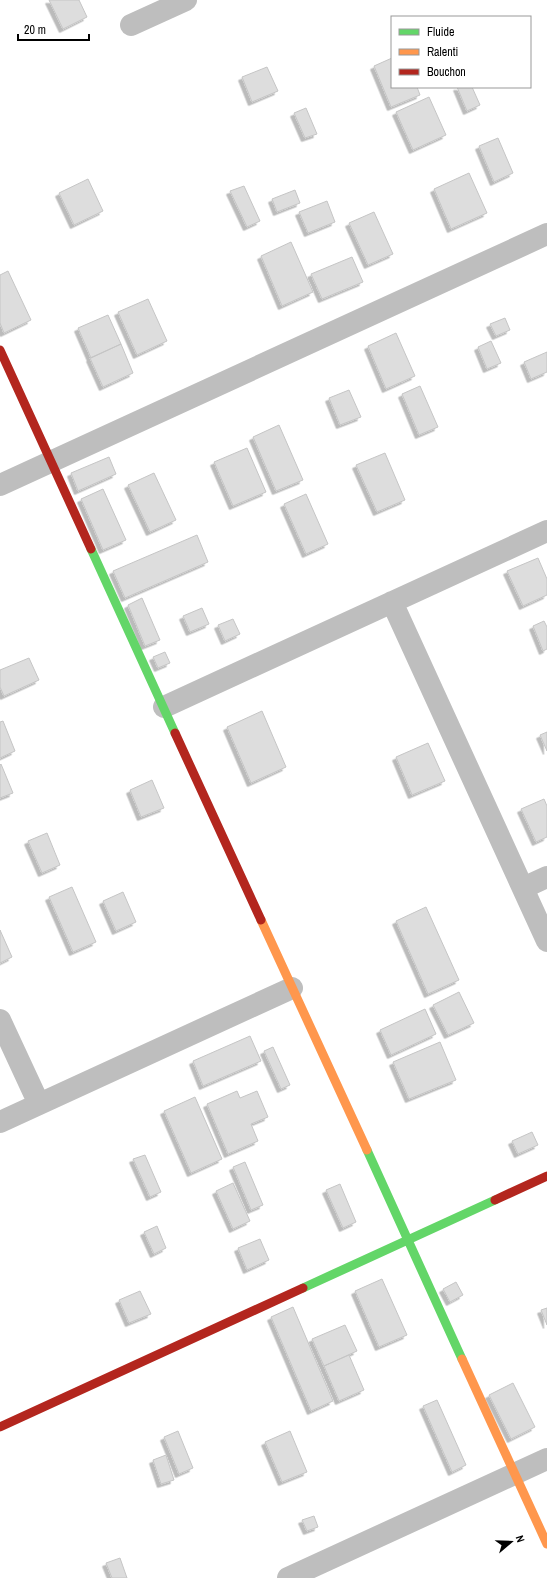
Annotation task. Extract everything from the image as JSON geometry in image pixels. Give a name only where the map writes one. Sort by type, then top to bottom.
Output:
[{"type":"street","points":[[131,26],[186,0]]},
{"type":"street","points":[[0,485],[547,234]]},
{"type":"street","points":[[0,350],[547,1544]]},
{"type":"street","points":[[164,707],[547,531]]},
{"type":"street","points":[[392,602],[547,941]]},
{"type":"street","points":[[523,888],[547,877]]},
{"type":"street","points":[[0,1122],[292,988]]},
{"type":"street","points":[[0,1020],[38,1104]]},
{"type":"street","points":[[0,1427],[547,1176]]},
{"type":"street","points":[[288,1578],[547,1459]]},
{"type":"building","points":[[49,0],[79,0],[87,17],[63,29]]},
{"type":"building","points":[[391,58],[391,88],[417,88],[420,95],[391,107],[374,66]]},
{"type":"building","points":[[267,67],[278,91],[252,102],[242,77]]},
{"type":"building","points":[[457,88],[472,88],[480,105],[467,111]]},
{"type":"building","points":[[429,97],[446,135],[413,150],[396,112]]},
{"type":"building","points":[[306,108],[317,134],[305,138],[294,113]]},
{"type":"building","points":[[498,138],[513,173],[494,182],[479,146]]},
{"type":"building","points":[[469,173],[487,213],[451,229],[434,189]]},
{"type":"building","points":[[88,179],[103,211],[74,225],[59,193]]},
{"type":"building","points":[[244,186],[260,221],[247,227],[230,191]]},
{"type":"building","points":[[295,190],[300,203],[277,212],[272,199]]},
{"type":"building","points":[[327,201],[335,222],[308,233],[299,212]]},
{"type":"building","points":[[374,212],[393,254],[368,265],[349,223]]},
{"type":"building","points":[[291,242],[313,292],[282,306],[261,256]]},
{"type":"building","points":[[352,257],[363,282],[322,299],[311,274]]},
{"type":"building","points":[[8,271],[31,320],[4,333],[0,323],[0,275]]},
{"type":"building","points":[[148,299],[167,341],[137,355],[118,312]]},
{"type":"building","points":[[108,315],[121,344],[91,358],[78,328]]},
{"type":"building","points":[[505,318],[510,330],[496,336],[490,324]]},
{"type":"building","points":[[396,333],[415,376],[386,389],[368,346]]},
{"type":"building","points":[[491,341],[501,363],[487,369],[478,347]]},
{"type":"building","points":[[121,344],[133,373],[103,387],[90,358]]},
{"type":"building","points":[[547,352],[547,372],[531,379],[524,362]]},
{"type":"building","points":[[420,386],[438,427],[419,435],[402,394]]},
{"type":"building","points":[[349,390],[361,417],[340,425],[329,398]]},
{"type":"building","points":[[279,425],[303,480],[276,491],[253,437]]},
{"type":"building","points":[[247,448],[266,492],[233,506],[214,462]]},
{"type":"building","points":[[385,453],[405,500],[377,512],[356,465]]},
{"type":"building","points":[[109,457],[116,474],[78,491],[71,473]]},
{"type":"building","points":[[154,473],[176,520],[150,532],[128,485]]},
{"type":"building","points":[[103,489],[126,540],[103,550],[81,499]]},
{"type":"building","points":[[306,494],[328,544],[306,554],[284,504]]},
{"type":"building","points":[[197,535],[208,562],[125,598],[113,571]]},
{"type":"building","points":[[538,558],[547,579],[547,595],[523,606],[507,571]]},
{"type":"building","points":[[142,598],[160,640],[145,646],[128,605]]},
{"type":"building","points":[[202,608],[209,624],[190,632],[183,616]]},
{"type":"building","points":[[233,619],[240,634],[225,641],[218,625]]},
{"type":"building","points":[[544,621],[547,627],[547,649],[543,651],[533,626]]},
{"type":"building","points":[[165,652],[170,663],[158,668],[153,657]]},
{"type":"building","points":[[29,658],[39,680],[4,696],[0,687],[0,670]]},
{"type":"building","points":[[262,711],[286,767],[251,783],[227,727]]},
{"type":"building","points":[[3,721],[15,751],[0,758],[0,722]]},
{"type":"building","points":[[547,732],[547,751],[540,735]]},
{"type":"building","points":[[428,743],[445,781],[412,795],[396,757]]},
{"type":"building","points":[[1,764],[13,793],[0,798],[0,765]]},
{"type":"building","points":[[152,780],[164,808],[141,817],[130,790]]},
{"type":"building","points":[[544,799],[547,806],[547,837],[536,842],[521,809]]},
{"type":"building","points":[[47,833],[60,865],[42,873],[28,841]]},
{"type":"building","points":[[72,887],[96,942],[73,952],[49,897]]},
{"type":"building","points":[[123,892],[136,922],[116,931],[103,901]]},
{"type":"building","points":[[426,907],[459,980],[428,994],[396,921]]},
{"type":"building","points":[[0,930],[12,957],[0,963]]},
{"type":"building","points":[[459,992],[474,1023],[448,1035],[433,1005]]},
{"type":"building","points":[[425,1009],[436,1034],[391,1055],[380,1030]]},
{"type":"building","points":[[250,1036],[261,1061],[203,1086],[193,1061]]},
{"type":"building","points":[[440,1042],[456,1080],[409,1099],[393,1062]]},
{"type":"building","points":[[273,1047],[290,1085],[281,1089],[264,1051]]},
{"type":"building","points":[[237,1091],[240,1098],[257,1091],[268,1117],[251,1124],[258,1141],[228,1154],[207,1104]]},
{"type":"building","points":[[195,1097],[222,1159],[191,1173],[164,1111]]},
{"type":"building","points":[[532,1132],[538,1145],[518,1154],[512,1141]]},
{"type":"building","points":[[145,1155],[161,1192],[150,1197],[133,1159]]},
{"type":"building","points":[[245,1162],[263,1205],[251,1210],[233,1167]]},
{"type":"building","points":[[233,1183],[250,1221],[233,1229],[216,1191]]},
{"type":"building","points":[[340,1184],[356,1222],[343,1228],[326,1190]]},
{"type":"building","points":[[157,1226],[166,1248],[154,1254],[144,1232]]},
{"type":"building","points":[[260,1239],[269,1260],[247,1270],[238,1248]]},
{"type":"building","points":[[382,1279],[407,1335],[379,1347],[355,1291]]},
{"type":"building","points":[[456,1282],[463,1295],[450,1302],[443,1289]]},
{"type":"building","points":[[140,1291],[151,1314],[129,1323],[119,1300]]},
{"type":"building","points":[[293,1307],[333,1401],[311,1411],[271,1317]]},
{"type":"building","points":[[547,1308],[547,1325],[541,1310]]},
{"type":"building","points":[[345,1325],[357,1351],[324,1366],[312,1339]]},
{"type":"building","points":[[349,1355],[364,1390],[339,1401],[324,1366]]},
{"type":"building","points":[[513,1383],[535,1427],[511,1439],[489,1395]]},
{"type":"building","points":[[437,1400],[466,1465],[452,1472],[423,1406]]},
{"type":"building","points":[[178,1431],[193,1468],[179,1474],[164,1437]]},
{"type":"building","points":[[290,1431],[307,1472],[282,1482],[265,1442]]},
{"type":"building","points":[[166,1455],[174,1480],[161,1484],[153,1460]]},
{"type":"building","points":[[314,1516],[318,1527],[307,1531],[302,1520]]},
{"type":"building","points":[[120,1558],[127,1578],[112,1578],[106,1563]]},
{"type":"traffic: fast","points":[[91,549],[175,733]]},
{"type":"traffic: fast","points":[[367,1150],[462,1359]]},
{"type":"traffic: fast","points":[[303,1288],[495,1200]]},
{"type":"traffic: slow","points":[[261,920],[367,1150]]},
{"type":"traffic: slow","points":[[462,1359],[547,1544]]},
{"type":"traffic: jam","points":[[0,350],[91,549]]},
{"type":"traffic: jam","points":[[175,733],[261,920]]},
{"type":"traffic: jam","points":[[495,1200],[547,1176]]},
{"type":"traffic: jam","points":[[0,1427],[303,1288]]}]
